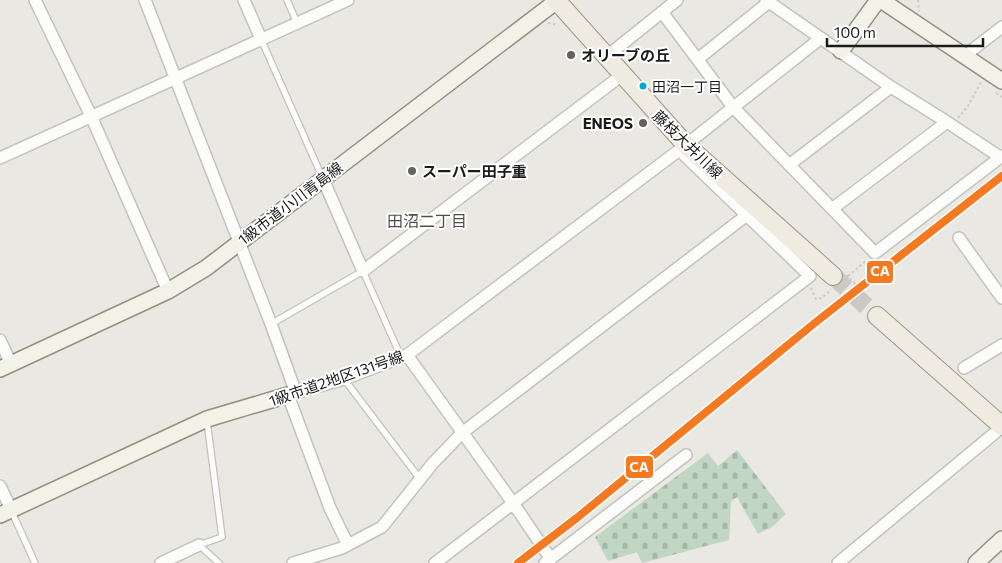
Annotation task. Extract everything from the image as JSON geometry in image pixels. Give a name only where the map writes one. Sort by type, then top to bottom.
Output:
[{"type":"main road","name":"藤枝大井川線","points":[[557,0],[682,148],[837,273]]},
{"type":"main road","points":[[878,316],[1002,426]]},
{"type":"street","points":[[35,0],[91,116],[168,291]]},
{"type":"street","points":[[145,0],[271,324],[330,508],[348,545]]},
{"type":"street","points":[[244,0],[261,39]]},
{"type":"street","points":[[0,158],[348,0]]},
{"type":"street","name":"1級市道小川青島線","points":[[5,366],[168,291],[206,268],[557,0]]},
{"type":"street","points":[[606,57],[677,0]]},
{"type":"street","points":[[662,12],[733,107],[875,253],[1001,156],[891,87],[768,1],[698,59]]},
{"type":"street","points":[[841,51],[886,1],[966,58],[1002,81]]},
{"type":"street","points":[[966,58],[972,50],[1002,27]]},
{"type":"street","name":"1級市道2地区131号線","points":[[5,512],[207,419],[344,379],[404,356],[682,148],[821,38]]},
{"type":"street","points":[[323,179],[363,271],[622,75]]},
{"type":"street","points":[[789,165],[891,87]]},
{"type":"street","points":[[832,209],[950,124]]},
{"type":"street","points":[[435,563],[810,276],[682,148]]},
{"type":"street","points":[[293,563],[348,545],[382,527],[433,462],[462,433],[747,215]]},
{"type":"street","points":[[959,238],[1002,298]]},
{"type":"street","points":[[0,340],[5,366]]},
{"type":"street","points":[[964,368],[1002,345]]},
{"type":"street","points":[[404,356],[513,503],[548,561],[686,455]]},
{"type":"street","points":[[838,563],[1002,426]]},
{"type":"street","points":[[0,486],[5,512]]},
{"type":"street","points":[[976,563],[1002,539]]},
{"type":"street","points":[[161,563],[199,546]]},
{"type":"lane","points":[[287,0],[297,23]]},
{"type":"lane","points":[[261,39],[323,179]]},
{"type":"lane","points":[[271,324],[363,271],[404,356]]},
{"type":"lane","points":[[344,379],[420,479]]},
{"type":"lane","points":[[207,419],[222,537],[199,546],[219,563]]},
{"type":"lane","points":[[5,512],[35,563]]},
{"type":"path","points":[[950,124],[968,106],[981,82]]},
{"type":"path","points":[[837,273],[860,288]]},
{"type":"green space","points":[[737,450],[786,514],[772,527],[758,534],[737,497],[731,501],[729,540],[642,563],[637,552],[608,561],[595,537],[708,453],[718,466]]},
{"type":"tunnel","points":[[833,276],[877,316]]},
{"type":"transit line","name":"CA","points":[[518,563],[578,517],[816,322],[1002,176]]},
{"type":"place","name":"オリーブの丘","points":[[571,55]]},
{"type":"place","name":"田沼一丁目","points":[[643,86]]},
{"type":"place","name":"ENEOS","points":[[643,123]]},
{"type":"place","name":"スーパー田子重","points":[[412,171]]},
{"type":"district","name":"田沼二丁目","points":[[427,220]]}]
